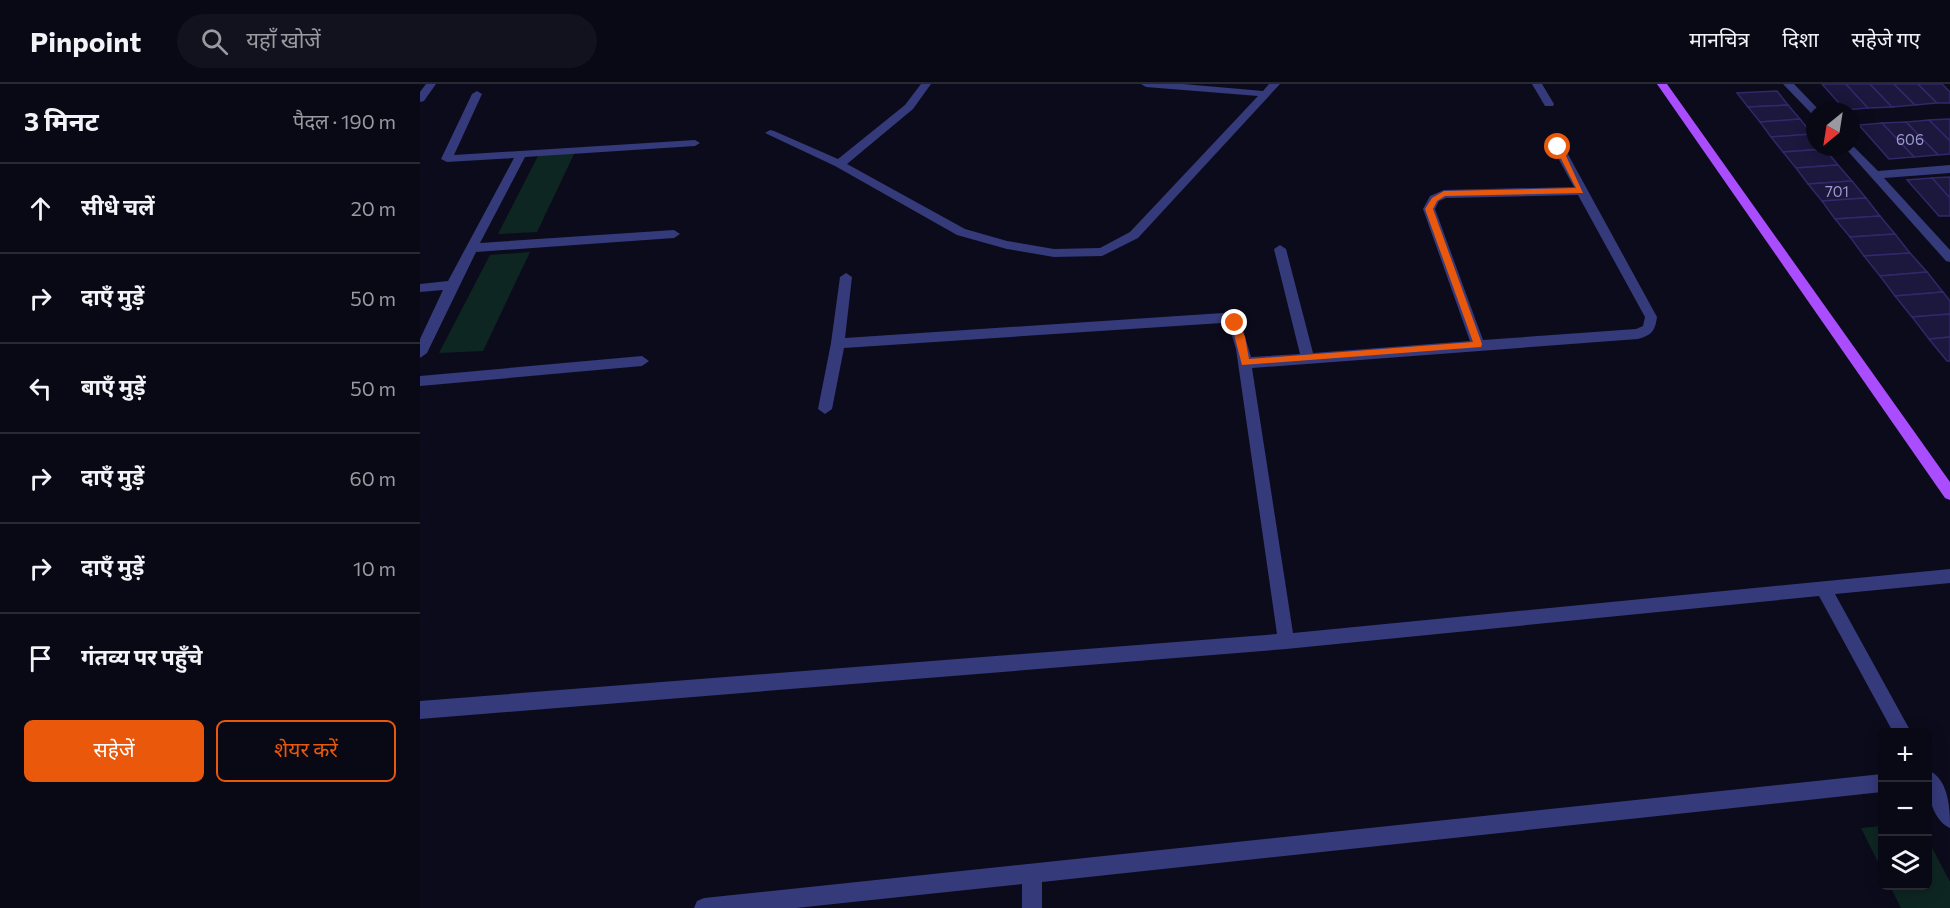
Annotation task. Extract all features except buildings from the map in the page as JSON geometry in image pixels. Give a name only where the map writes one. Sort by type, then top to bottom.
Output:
[{"type":"main road","points":[[1662,84],[1950,494]]},
{"type":"street","points":[[420,99],[431,84]]},
{"type":"street","points":[[839,164],[909,107],[926,84]]},
{"type":"street","points":[[1146,84],[1265,94]]},
{"type":"street","points":[[770,133],[839,164],[961,232],[1006,245],[1054,253],[1102,252],[1134,235],[1275,84]]},
{"type":"street","points":[[1538,84],[1549,104]]},
{"type":"street","points":[[1788,84],[1806,102]]},
{"type":"street","points":[[477,94],[447,159],[695,143]]},
{"type":"street","points":[[1245,363],[1478,344],[1638,334],[1649,329],[1651,316],[1558,147]]},
{"type":"street","points":[[420,353],[471,248],[521,155]]},
{"type":"street","points":[[1859,156],[1950,258]]},
{"type":"street","points":[[1877,175],[1950,169]]},
{"type":"street","points":[[1478,344],[1429,209],[1434,200],[1444,194],[1581,191]]},
{"type":"street","points":[[471,248],[674,234]]},
{"type":"street","points":[[1280,249],[1307,357]]},
{"type":"street","points":[[825,409],[838,343],[846,277]]},
{"type":"street","points":[[420,288],[453,285]]},
{"type":"street","points":[[838,343],[1223,318],[1235,323],[1245,363],[1286,641]]},
{"type":"street","points":[[420,381],[642,361]]},
{"type":"street","points":[[420,710],[1286,641],[1950,576]]},
{"type":"street","points":[[1822,587],[1900,728]]},
{"type":"street","points":[[1930,782],[1950,819]]},
{"type":"street","points":[[704,908],[1878,783]]},
{"type":"street","points":[[1032,872],[1032,908]]},
{"type":"green space","points":[[575,152],[537,232],[498,234],[539,154]]},
{"type":"green space","points":[[530,252],[483,351],[439,353],[490,255]]},
{"type":"green space","points":[[1878,826],[1878,862],[1861,828]]},
{"type":"green space","points":[[1932,848],[1950,882],[1950,908],[1901,908],[1892,890],[1932,890]]},
{"type":"route","points":[[1235,323],[1245,363],[1478,344],[1429,209],[1434,200],[1444,194],[1581,191],[1558,147]]}]
